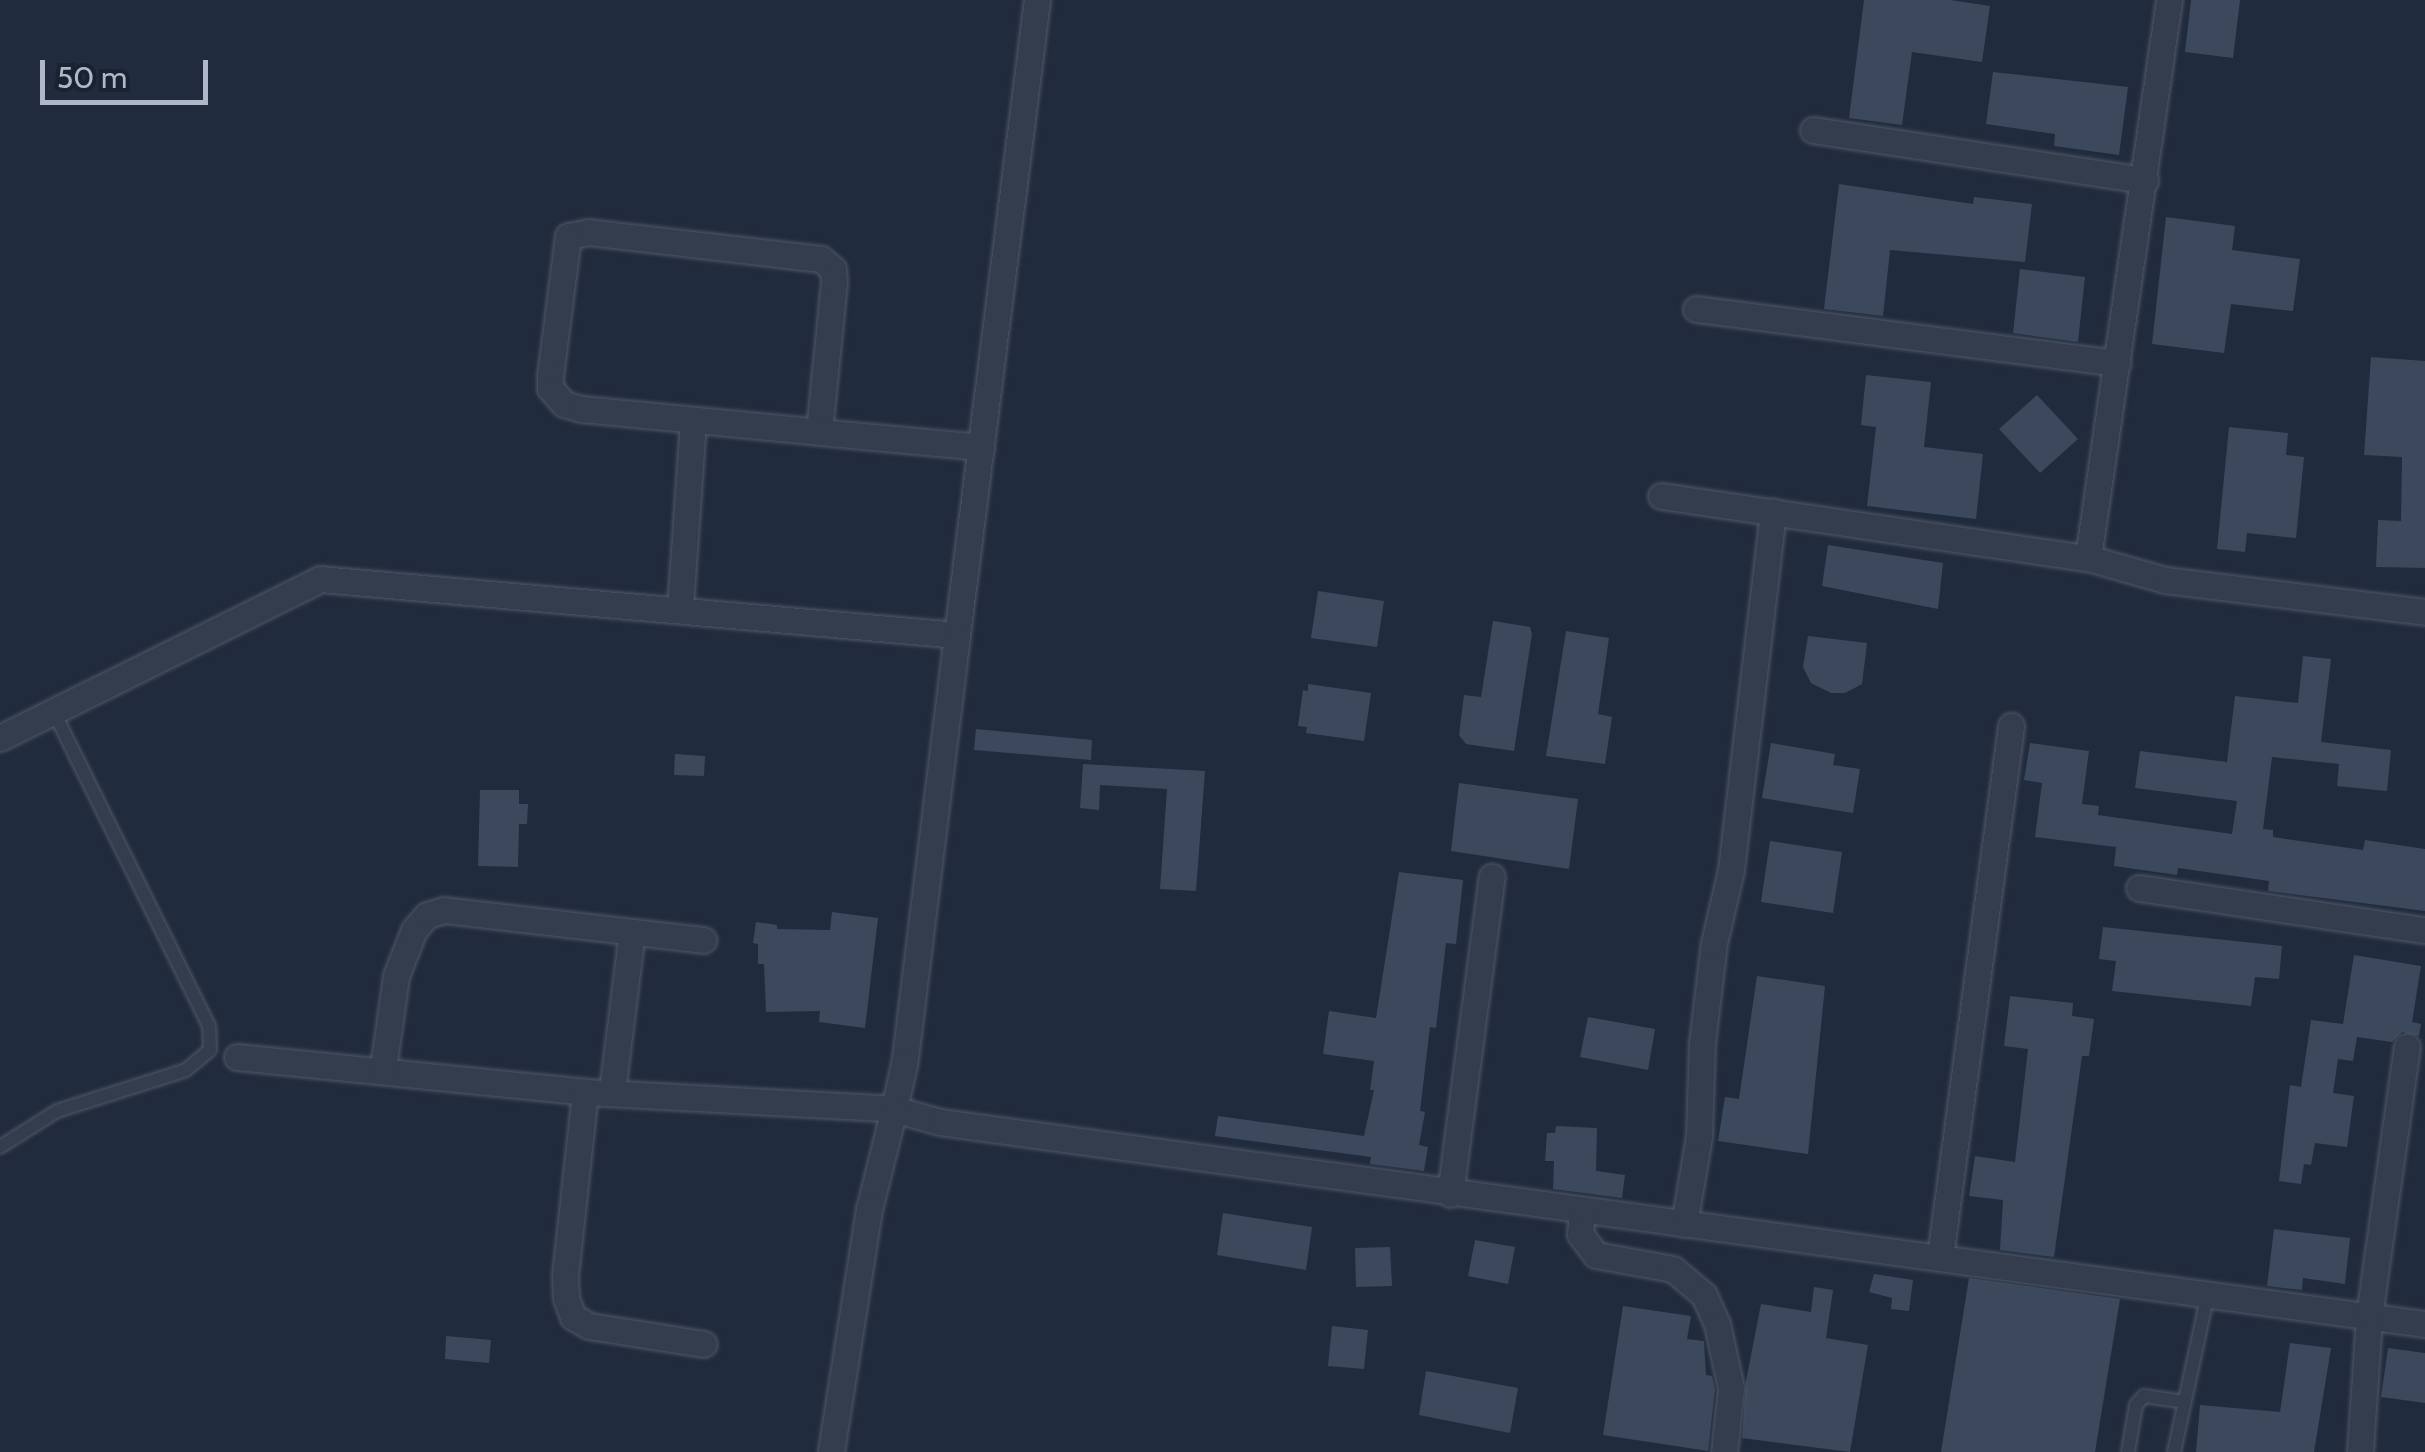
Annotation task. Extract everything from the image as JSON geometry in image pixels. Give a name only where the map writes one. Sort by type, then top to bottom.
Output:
[{"type":"street","points":[[831,1452],[869,1209],[904,1064],[1037,0]]},
{"type":"street","points":[[2088,558],[2169,0]]},
{"type":"street","points":[[1813,130],[2145,180]]},
{"type":"street","points":[[818,432],[834,281],[833,269],[821,259],[590,232],[568,236],[550,376],[556,397],[582,409],[818,432],[980,447]]},
{"type":"street","points":[[1696,309],[2118,363]]},
{"type":"street","points":[[680,608],[693,420]]},
{"type":"street","points":[[1662,496],[2088,558],[2164,580],[2425,612]]},
{"type":"street","points":[[1684,1224],[1699,1136],[1702,1044],[1714,943],[1727,896],[1773,511]]},
{"type":"street","points":[[0,738],[320,578],[957,634]]},
{"type":"street","points":[[1940,1257],[2011,726]]},
{"type":"street","points":[[1450,1194],[1492,877]]},
{"type":"street","points":[[2139,888],[2425,930]]},
{"type":"street","points":[[384,1070],[396,976],[414,930],[427,916],[444,910],[703,940]]},
{"type":"street","points":[[612,1092],[632,932]]},
{"type":"street","points":[[2360,1452],[2369,1316],[2407,1047]]},
{"type":"street","points":[[237,1058],[584,1092],[894,1109],[940,1122],[1450,1194],[2425,1324]]},
{"type":"street","points":[[584,1092],[565,1278],[566,1298],[573,1317],[590,1326],[704,1344]]},
{"type":"street","points":[[1582,1212],[1580,1234],[1596,1256],[1672,1268],[1704,1294],[1718,1324],[1730,1388],[1724,1452]]},
{"type":"lane","points":[[0,1148],[57,1111],[186,1070],[210,1050],[209,1026],[54,711]]},
{"type":"lane","points":[[2174,1452],[2208,1294]]},
{"type":"lane","points":[[2128,1452],[2136,1405],[2144,1396],[2185,1402]]},
{"type":"building","points":[[1864,0],[1950,0],[1990,6],[1982,62],[1912,52],[1902,125],[1849,118]]},
{"type":"building","points":[[2191,0],[2240,0],[2233,58],[2185,52]]},
{"type":"building","points":[[1993,72],[2128,87],[2119,155],[2054,146],[2055,134],[1986,124]]},
{"type":"building","points":[[1839,184],[1973,204],[1974,197],[2032,204],[2025,262],[1890,250],[1883,316],[1824,309]]},
{"type":"building","points":[[2166,217],[2235,226],[2232,250],[2300,259],[2293,311],[2231,304],[2224,353],[2152,344]]},
{"type":"building","points":[[2020,269],[2085,277],[2078,342],[2013,333]]},
{"type":"building","points":[[2371,357],[2425,361],[2425,568],[2376,567],[2378,520],[2401,521],[2402,457],[2364,455]]},
{"type":"building","points":[[1866,375],[1931,382],[1924,447],[1983,454],[1976,519],[1867,506],[1876,427],[1861,425]]},
{"type":"building","points":[[2037,395],[2078,439],[2040,473],[1999,429]]},
{"type":"building","points":[[2229,427],[2288,433],[2286,455],[2304,457],[2296,538],[2247,533],[2245,552],[2217,549]]},
{"type":"building","points":[[1828,545],[1943,563],[1938,609],[1822,586]]},
{"type":"building","points":[[1318,591],[1384,601],[1377,647],[1311,638]]},
{"type":"building","points":[[1493,621],[1530,627],[1532,634],[1514,751],[1466,744],[1459,735],[1464,695],[1481,697]]},
{"type":"building","points":[[1566,631],[1609,638],[1598,714],[1612,717],[1605,764],[1546,756]]},
{"type":"building","points":[[1808,636],[1867,643],[1862,684],[1845,693],[1831,693],[1811,683],[1803,667]]},
{"type":"building","points":[[2303,656],[2331,659],[2321,742],[2391,750],[2387,791],[2337,786],[2339,764],[2272,757],[2263,829],[2273,830],[2273,837],[2363,850],[2365,840],[2425,849],[2425,911],[2268,891],[2269,881],[2178,868],[2177,875],[2114,866],[2116,847],[2035,837],[2042,783],[2024,780],[2030,743],[2089,751],[2082,804],[2099,806],[2098,815],[2232,834],[2237,801],[2135,788],[2140,751],[2227,762],[2235,696],[2298,703]]},
{"type":"building","points":[[1308,684],[1371,693],[1364,741],[1306,733],[1307,727],[1298,726],[1303,690],[1308,691]]},
{"type":"building","points":[[976,729],[1092,740],[1091,760],[974,750]]},
{"type":"building","points":[[1771,743],[1835,754],[1833,765],[1860,769],[1853,813],[1762,798]]},
{"type":"building","points":[[675,754],[705,756],[704,776],[674,775]]},
{"type":"building","points":[[1083,764],[1205,771],[1196,891],[1160,889],[1167,789],[1100,785],[1099,810],[1080,808]]},
{"type":"building","points":[[1459,783],[1578,799],[1569,869],[1451,851]]},
{"type":"building","points":[[480,790],[519,790],[519,804],[528,804],[527,824],[519,824],[518,867],[478,866]]},
{"type":"building","points":[[1770,841],[1842,852],[1833,913],[1761,902]]},
{"type":"building","points":[[1399,872],[1463,880],[1456,944],[1446,943],[1436,1028],[1430,1027],[1420,1111],[1425,1112],[1419,1145],[1428,1147],[1424,1171],[1370,1164],[1371,1157],[1215,1136],[1218,1116],[1364,1136],[1374,1090],[1370,1090],[1374,1061],[1323,1054],[1329,1011],[1376,1018]]},
{"type":"building","points":[[832,912],[878,918],[865,1028],[819,1022],[820,1011],[766,1012],[764,964],[758,964],[758,944],[753,943],[756,922],[777,925],[777,929],[830,930]]},
{"type":"building","points":[[2103,927],[2282,946],[2279,979],[2255,977],[2251,1006],[2112,991],[2116,961],[2099,959]]},
{"type":"building","points":[[2354,955],[2421,966],[2412,1022],[2421,1024],[2419,1036],[2402,1032],[2392,1042],[2357,1037],[2353,1061],[2338,1059],[2333,1093],[2354,1096],[2347,1147],[2315,1143],[2311,1165],[2304,1164],[2301,1184],[2279,1181],[2290,1085],[2301,1087],[2311,1020],[2343,1024]]},
{"type":"building","points":[[1757,976],[1825,986],[1808,1154],[1718,1141],[1725,1097],[1739,1099]]},
{"type":"building","points":[[2010,996],[2073,1003],[2072,1016],[2094,1019],[2089,1056],[2082,1056],[2054,1257],[2000,1250],[2003,1200],[1969,1196],[1975,1156],[2015,1162],[2028,1049],[2004,1046]]},
{"type":"building","points":[[1588,1017],[1655,1029],[1648,1070],[1580,1057]]},
{"type":"building","points":[[1556,1126],[1597,1128],[1596,1171],[1625,1175],[1622,1198],[1553,1189],[1554,1161],[1545,1161],[1547,1133],[1555,1133]]},
{"type":"building","points":[[1223,1213],[1312,1227],[1306,1270],[1217,1255]]},
{"type":"building","points":[[2274,1229],[2350,1238],[2345,1284],[2303,1278],[2302,1290],[2267,1286]]},
{"type":"building","points":[[1475,1240],[1515,1247],[1508,1284],[1468,1276]]},
{"type":"building","points":[[1390,1247],[1392,1286],[1356,1287],[1355,1248]]},
{"type":"building","points":[[1874,1274],[1913,1280],[1909,1311],[1891,1309],[1892,1298],[1869,1292]]},
{"type":"building","points":[[1969,1278],[2120,1299],[2095,1452],[1941,1452]]},
{"type":"building","points":[[1814,1287],[1833,1290],[1826,1338],[1868,1345],[1850,1452],[1742,1438],[1746,1381],[1761,1304],[1811,1312]]},
{"type":"building","points":[[1623,1306],[1691,1316],[1687,1339],[1704,1341],[1706,1375],[1712,1376],[1715,1389],[1708,1451],[1603,1435]]},
{"type":"building","points":[[1332,1326],[1368,1330],[1364,1369],[1328,1366]]},
{"type":"building","points":[[446,1336],[491,1340],[489,1363],[445,1359]]},
{"type":"building","points":[[2290,1343],[2331,1348],[2314,1452],[2196,1452],[2200,1405],[2280,1412]]},
{"type":"building","points":[[2388,1348],[2425,1353],[2425,1403],[2381,1397]]},
{"type":"building","points":[[1426,1371],[1518,1388],[1510,1433],[1419,1415]]}]
